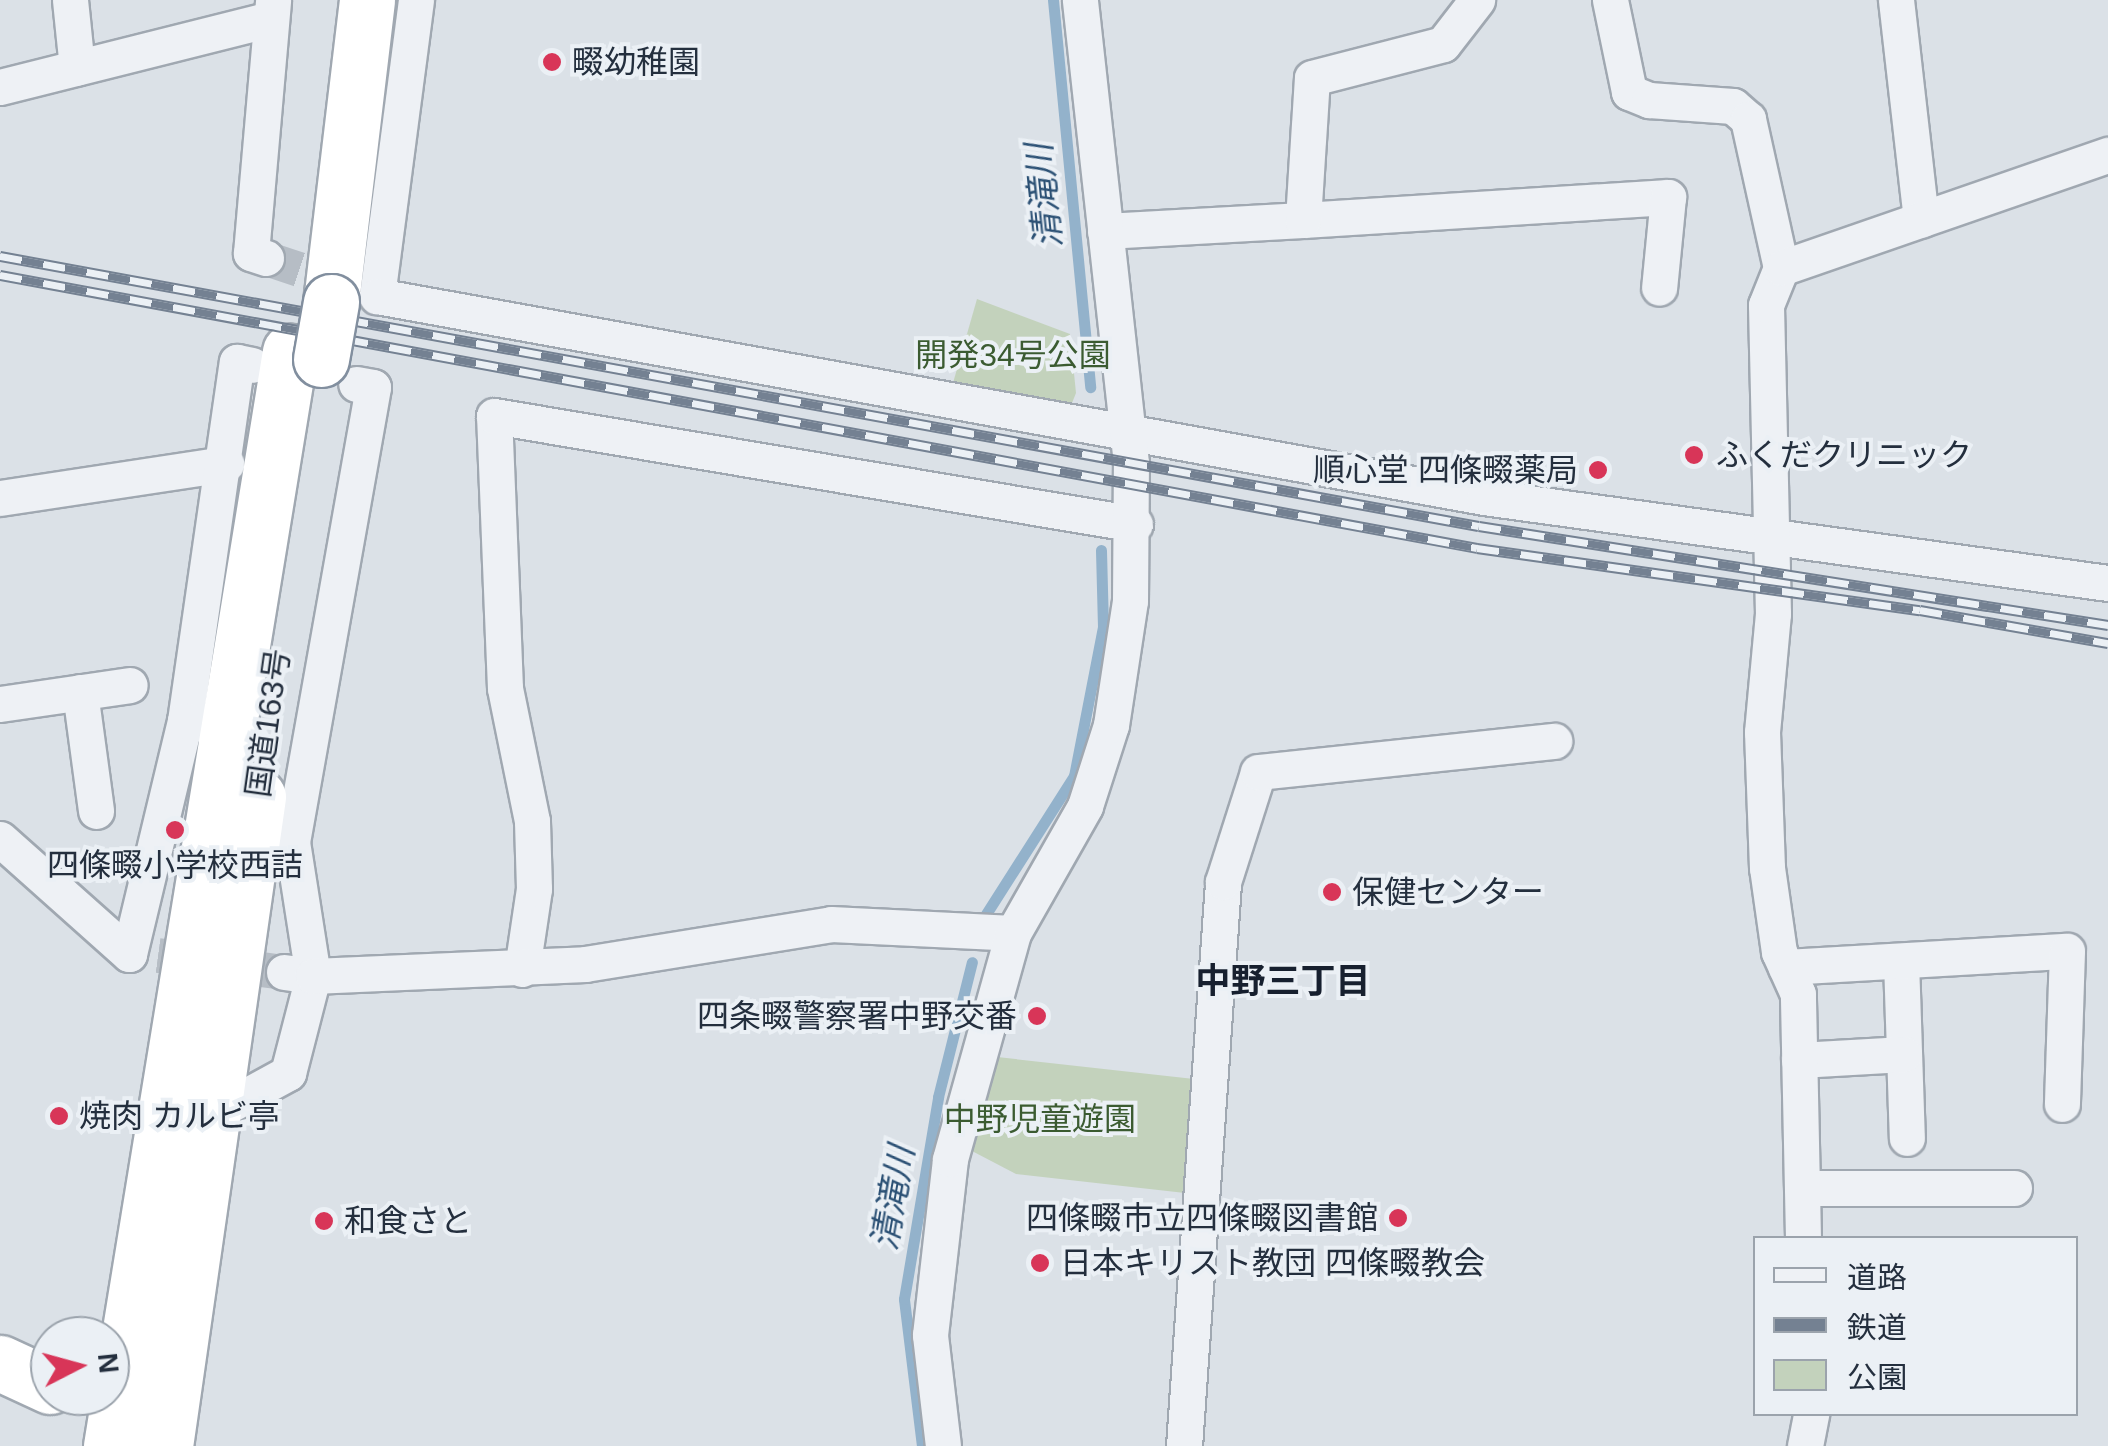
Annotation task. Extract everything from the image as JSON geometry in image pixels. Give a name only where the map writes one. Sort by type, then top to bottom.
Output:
[{"type":"highway","name":"国道163号","points":[[328,289],[335,0]]},
{"type":"highway","name":"国道163号","points":[[100,1419],[209,725],[328,289],[367,0]]},
{"type":"highway","name":"国道163号","points":[[166,1442],[212,1115],[305,365]]},
{"type":"highway","points":[[0,1364],[30,1377]]},
{"type":"highway","points":[[100,1419],[166,1442]]},
{"type":"street","points":[[70,0],[77,68]]},
{"type":"street","points":[[328,289],[416,0]]},
{"type":"street","points":[[943,1446],[930,1334],[934,1254],[978,1045],[1013,933],[1085,806],[1111,725],[1135,524],[1080,0]]},
{"type":"street","points":[[1302,220],[1312,78],[1443,44],[1477,0]]},
{"type":"street","points":[[1610,0],[1629,92],[1649,100],[1733,106],[1748,119],[1781,268],[1766,305],[1771,534],[1763,770],[1767,868],[1786,968],[1798,994],[1802,1236]]},
{"type":"street","points":[[1896,0],[1922,220]]},
{"type":"street","points":[[0,87],[77,68],[271,9],[251,253],[328,289],[1484,498],[1771,534],[2090,586],[2108,583]]},
{"type":"street","points":[[1781,268],[2108,156]]},
{"type":"street","points":[[1105,231],[1668,197],[1659,288]]},
{"type":"street","points":[[0,838],[143,954],[209,725],[226,464],[237,362],[305,365],[373,387],[292,842],[298,974],[288,1073],[212,1115]]},
{"type":"street","points":[[522,968],[534,890],[532,821],[505,688],[494,416],[1135,524]]},
{"type":"street","points":[[0,498],[226,464]]},
{"type":"street","points":[[0,704],[130,685]]},
{"type":"street","points":[[80,692],[96,812]]},
{"type":"street","points":[[1184,1446],[1223,882],[1258,772],[1554,741]]},
{"type":"street","points":[[298,974],[522,968],[832,924],[1013,933]]},
{"type":"street","points":[[1786,968],[2066,951],[2062,1104]]},
{"type":"street","points":[[1901,961],[1907,1138]]},
{"type":"street","points":[[1799,1060],[1904,1054]]},
{"type":"street","points":[[1802,1188],[2014,1188]]},
{"type":"street","points":[[1805,1446],[1811,1416]]},
{"type":"green space","name":"開発34号公園","points":[[977,299],[1070,334],[1076,393],[1070,408],[953,383]]},
{"type":"green space","name":"中野児童遊園","points":[[988,1056],[1194,1079],[1185,1193],[1016,1174],[972,1151]]},
{"type":"waterway","name":"清滝川","points":[[1053,0],[1090,387]]},
{"type":"waterway","name":"清滝川","points":[[986,914],[1074,776],[1103,627],[1101,550]]},
{"type":"waterway","name":"清滝川","points":[[922,1446],[904,1299],[938,1097],[972,962]]},
{"type":"tunnel","points":[[266,258],[350,286]]},
{"type":"tunnel","points":[[158,955],[284,972]]},
{"type":"railway","points":[[0,256],[1479,526],[2108,625]]},
{"type":"railway","points":[[0,275],[1477,548],[1920,610],[2108,643]]},
{"type":"place","name":"畷幼稚園","points":[[552,62]]},
{"type":"place","name":"ふくだクリニック","points":[[1694,455]]},
{"type":"place","name":"順心堂 四條畷薬局","points":[[1598,470]]},
{"type":"place","name":"四條畷小学校西詰","points":[[175,830]]},
{"type":"place","name":"保健センター","points":[[1332,892]]},
{"type":"place","name":"四条畷警察署中野交番","points":[[1037,1016]]},
{"type":"place","name":"焼肉 カルビ亭","points":[[59,1116]]},
{"type":"place","name":"四條畷市立四條畷図書館","points":[[1398,1218]]},
{"type":"place","name":"和食さと","points":[[324,1221]]},
{"type":"place","name":"日本キリスト教団 四條畷教会","points":[[1040,1263]]},
{"type":"district","name":"中野三丁目","points":[[1283,981]]}]
